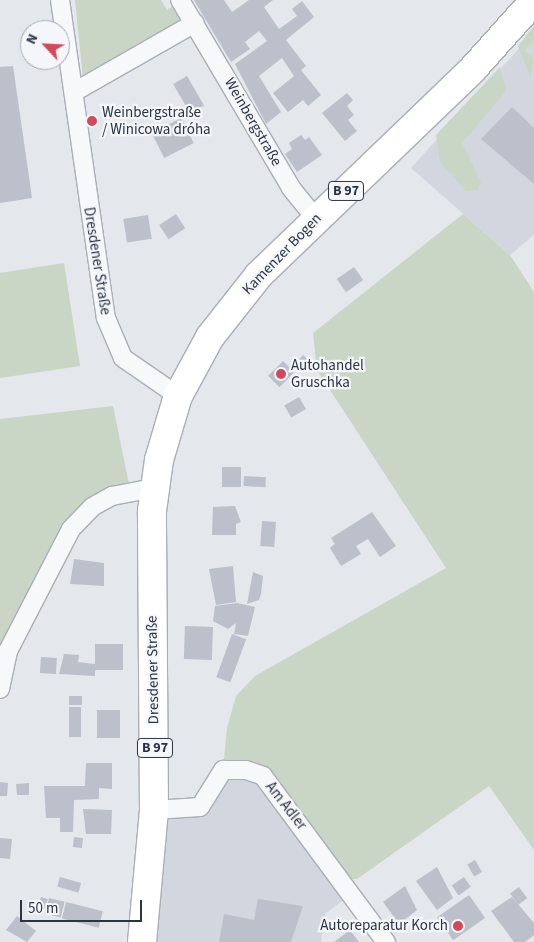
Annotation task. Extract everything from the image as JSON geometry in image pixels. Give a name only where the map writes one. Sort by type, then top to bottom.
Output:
[{"type":"main road","name":"Kamenzer Bogen","points":[[178,396],[190,368],[234,304],[315,218],[466,77],[534,1]]},
{"type":"main road","name":"Dresdener Straße","points":[[142,942],[154,810],[154,488],[178,396]]},
{"type":"street","name":"Dresdener Straße","points":[[60,0],[101,296],[113,339],[140,374],[178,396]]},
{"type":"street","name":"Weinbergstraße","points":[[180,0],[195,22],[291,188],[315,218]]},
{"type":"street","points":[[74,92],[195,22]]},
{"type":"street","points":[[0,690],[8,651],[71,529],[92,507],[112,496],[154,488]]},
{"type":"street","name":"Am Adler","points":[[154,810],[200,807],[223,770],[246,770],[263,776],[386,942]]},
{"type":"shaded area","points":[[534,32],[534,235],[510,255],[411,168]]},
{"type":"shaded area","points":[[223,770],[246,770],[351,894],[325,914],[321,942],[143,942],[155,810],[201,807]]},
{"type":"green space","points":[[75,0],[161,0],[167,10],[177,4],[183,20],[83,79]]},
{"type":"green space","points":[[534,26],[534,40],[525,50],[534,59],[530,77],[518,46]]},
{"type":"green space","points":[[500,67],[506,91],[462,143],[481,182],[478,190],[466,191],[440,162],[436,135]]},
{"type":"green space","points":[[463,214],[510,255],[534,292],[534,850],[489,786],[357,879],[340,879],[275,788],[223,769],[227,728],[236,696],[255,676],[446,568],[317,370],[313,333]]},
{"type":"green space","points":[[64,263],[80,366],[0,378],[0,273]]},
{"type":"green space","points":[[113,406],[130,489],[71,529],[0,689],[0,419]]},
{"type":"building","points":[[194,0],[224,0],[232,12],[249,0],[273,0],[264,7],[279,29],[297,16],[292,9],[302,1],[314,17],[286,40],[306,66],[301,70],[321,95],[308,106],[303,100],[288,112],[273,93],[294,76],[282,58],[259,76],[281,112],[266,124],[235,64],[267,41],[259,31],[245,42],[250,49],[231,62]]},
{"type":"building","points":[[13,66],[32,198],[0,203],[0,67]]},
{"type":"building","points":[[187,76],[204,105],[190,113],[173,84]]},
{"type":"building","points":[[347,93],[353,100],[347,106],[354,115],[348,120],[357,131],[345,141],[322,113]]},
{"type":"building","points":[[512,107],[534,128],[534,184],[481,139]]},
{"type":"building","points":[[181,118],[194,143],[164,158],[152,133]]},
{"type":"building","points":[[301,135],[305,140],[309,137],[322,155],[297,172],[285,154],[292,149],[289,143]]},
{"type":"building","points":[[176,214],[185,228],[168,239],[159,225]]},
{"type":"building","points":[[148,215],[152,239],[127,243],[123,219]]},
{"type":"building","points":[[354,267],[363,280],[346,292],[337,279]]},
{"type":"building","points":[[303,355],[314,365],[307,373],[296,363]]},
{"type":"building","name":"Autohandel Gruschka","points":[[283,361],[294,372],[279,387],[268,376]]},
{"type":"building","points":[[299,397],[306,409],[291,418],[284,406]]},
{"type":"building","points":[[222,467],[241,467],[241,487],[222,487]]},
{"type":"building","points":[[244,476],[266,477],[265,487],[243,486]]},
{"type":"building","points":[[235,506],[241,522],[236,524],[236,535],[212,535],[213,507]]},
{"type":"building","points":[[372,512],[396,546],[380,557],[368,539],[356,546],[361,554],[341,566],[330,548],[335,544],[331,538]]},
{"type":"building","points":[[262,521],[276,522],[274,547],[260,546]]},
{"type":"building","points":[[74,559],[104,563],[104,586],[70,584]]},
{"type":"building","points":[[233,566],[236,602],[216,605],[209,569]]},
{"type":"building","points":[[253,572],[263,576],[261,594],[259,600],[247,604]]},
{"type":"building","points":[[237,603],[255,607],[248,636],[234,634],[236,623],[228,629],[213,621],[215,606]]},
{"type":"building","points":[[185,626],[213,627],[212,660],[184,659]]},
{"type":"building","points":[[232,634],[246,639],[230,682],[216,677]]},
{"type":"building","points":[[95,644],[123,644],[123,670],[95,670]]},
{"type":"building","points":[[64,654],[79,655],[78,662],[95,664],[95,676],[59,674]]},
{"type":"building","points":[[41,657],[57,658],[56,674],[40,673]]},
{"type":"building","points":[[69,696],[82,696],[82,705],[69,705]]},
{"type":"building","points":[[69,707],[81,707],[81,737],[69,737]]},
{"type":"building","points":[[97,710],[120,710],[120,738],[97,738]]},
{"type":"building","points":[[86,763],[112,763],[112,789],[99,788],[99,799],[74,800],[73,832],[60,832],[60,818],[46,818],[44,786],[85,786]]},
{"type":"building","points":[[0,782],[8,783],[7,796],[0,796]]},
{"type":"building","points":[[29,783],[29,795],[17,795],[16,784]]},
{"type":"building","points":[[83,809],[112,810],[111,834],[86,834]]},
{"type":"building","points":[[74,837],[83,838],[82,848],[73,847]]},
{"type":"building","points":[[0,838],[12,839],[10,859],[0,858]]},
{"type":"building","points":[[475,860],[482,872],[474,877],[467,864]]},
{"type":"building","points":[[437,867],[453,898],[437,910],[416,881]]},
{"type":"building","points":[[60,877],[81,883],[78,893],[57,887]]},
{"type":"building","points":[[464,877],[471,887],[459,895],[452,886]]},
{"type":"building","points":[[405,886],[417,910],[399,924],[383,902]]},
{"type":"building","points":[[519,887],[527,898],[518,905],[510,893]]},
{"type":"building","name":"Autoreparatur Korch","points":[[469,895],[485,918],[453,940],[437,917]]},
{"type":"building","points":[[41,897],[48,899],[45,909],[38,907]]},
{"type":"building","points":[[512,897],[534,923],[534,935],[525,942],[514,942],[491,911]]},
{"type":"building","points":[[49,898],[65,902],[61,917],[45,914]]},
{"type":"building","points":[[258,899],[303,906],[291,942],[219,942],[224,914],[254,920]]},
{"type":"building","points":[[66,902],[103,911],[99,928],[62,918]]},
{"type":"building","points":[[17,916],[36,931],[27,942],[6,930]]},
{"type":"building","points":[[350,930],[359,942],[334,942]]},
{"type":"place","name":"Weinbergstraße / Winicowa dróha","points":[[92,121]]},
{"type":"place","name":"Autohandel Gruschka","points":[[281,374]]},
{"type":"place","name":"Autoreparatur Korch","points":[[458,926]]}]
